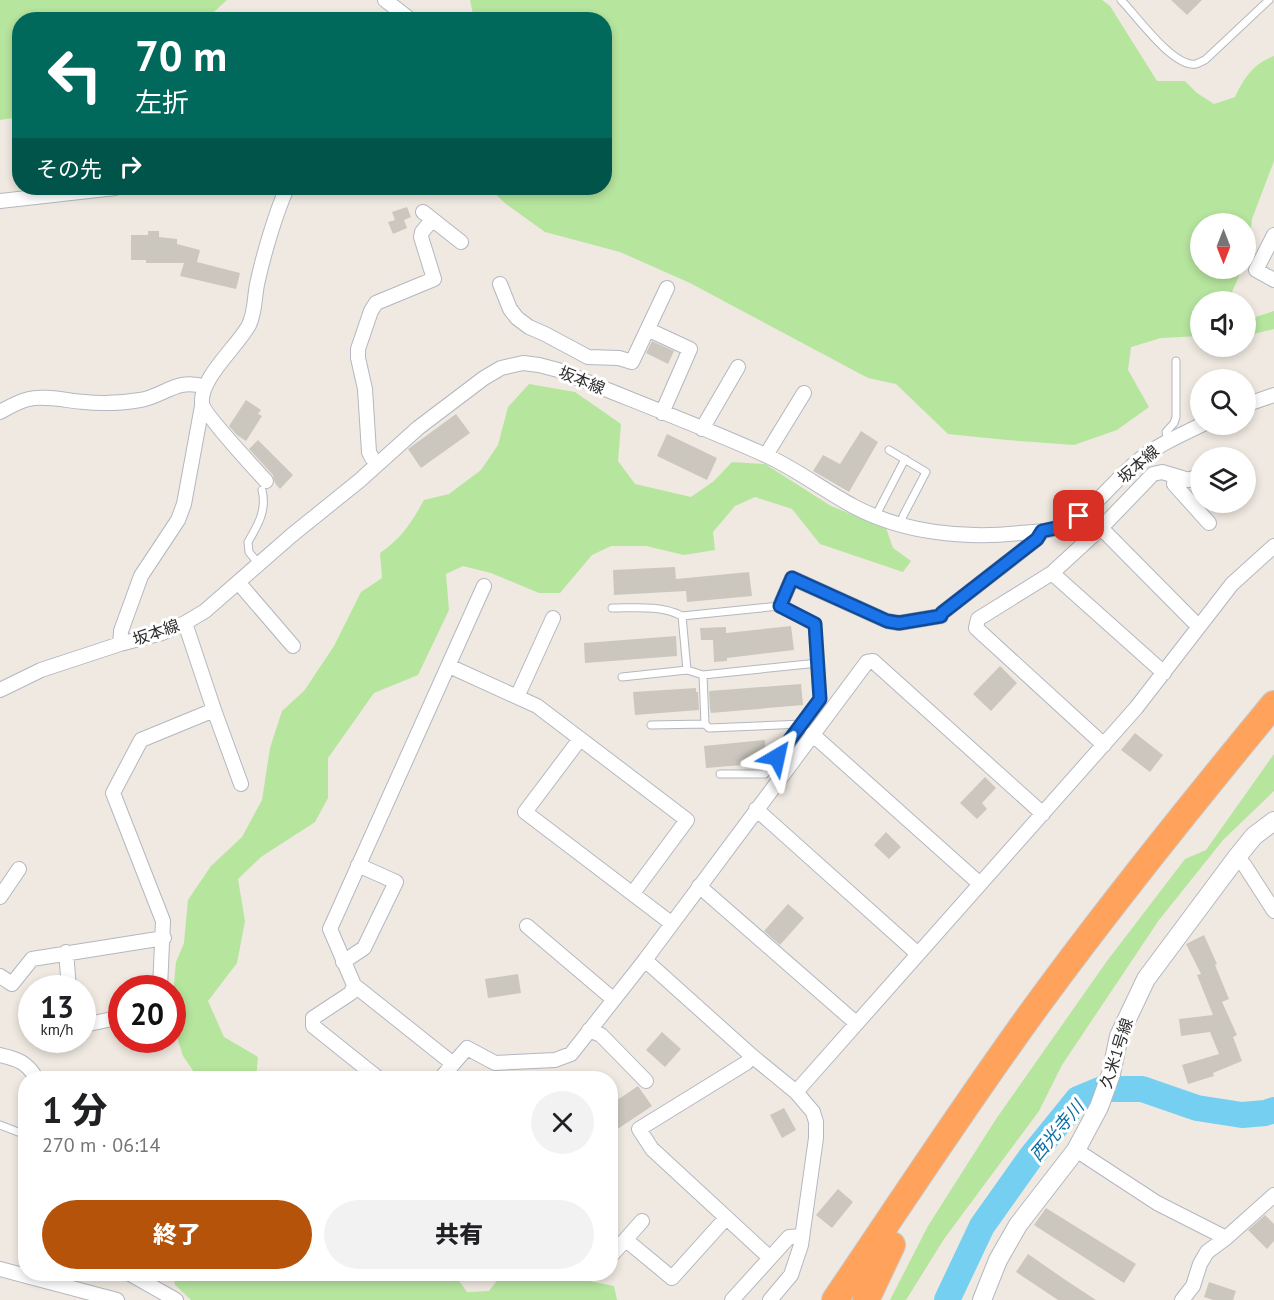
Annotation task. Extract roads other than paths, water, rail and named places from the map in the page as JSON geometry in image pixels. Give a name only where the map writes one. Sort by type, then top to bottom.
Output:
[{"type":"highway","points":[[835,1300],[930,1158],[1040,1001],[1170,830],[1274,704]]},
{"type":"highway","points":[[852,1300],[892,1245],[942,1166],[1053,1010],[1179,843],[1274,726]]},
{"type":"highway","points":[[866,1300],[892,1245]]},
{"type":"highway","points":[[827,1300],[854,1271]]},
{"type":"street","points":[[385,0],[401,12]]},
{"type":"street","points":[[0,201],[53,195]]},
{"type":"street","points":[[120,644],[121,631],[141,576],[178,520],[184,504],[205,387],[237,345],[250,323],[255,309],[254,295],[258,279],[285,195]]},
{"type":"street","points":[[378,464],[369,452],[365,389],[358,349],[370,311],[376,303],[434,279],[421,237],[427,216],[461,242]]},
{"type":"street","points":[[1274,235],[1256,270],[1274,280]]},
{"type":"street","points":[[500,284],[510,309],[529,327],[588,357],[618,358],[632,362],[667,288]]},
{"type":"street","points":[[649,330],[690,349],[662,413]]},
{"type":"street","name":"坂本線","points":[[0,690],[41,670],[162,633],[185,623],[205,610],[258,563],[359,482],[418,428],[484,378],[501,368],[523,363],[558,370],[766,455],[854,507],[875,516],[901,524],[961,535],[990,536],[1056,528],[1079,516],[1100,499],[1138,460],[1190,430]]},
{"type":"street","points":[[702,429],[738,367]]},
{"type":"street","points":[[0,412],[32,398],[88,403],[129,401],[142,400],[164,392],[177,384],[205,387]]},
{"type":"street","points":[[766,455],[804,393]]},
{"type":"street","points":[[1256,401],[1274,395]]},
{"type":"street","points":[[202,406],[264,486]]},
{"type":"street","points":[[1104,745],[976,628],[978,619],[1052,573],[1101,528],[1153,474],[1162,472],[1190,480]]},
{"type":"street","points":[[1174,476],[1174,484],[1209,523]]},
{"type":"street","points":[[1101,528],[1198,626]]},
{"type":"street","points":[[780,606],[792,578],[887,621],[899,623],[941,616],[1037,539],[1042,531]]},
{"type":"street","points":[[796,1092],[1104,745],[1164,673],[1232,584],[1274,546]]},
{"type":"street","points":[[1052,573],[1164,673]]},
{"type":"street","points":[[237,582],[293,646]]},
{"type":"street","points":[[452,1063],[354,985],[330,929],[484,586]]},
{"type":"street","points":[[517,697],[553,618]]},
{"type":"street","points":[[185,623],[241,784]]},
{"type":"street","points":[[446,1071],[467,1048],[495,1063],[510,1064],[555,1060],[571,1054],[645,960],[867,662],[873,661],[1043,814]]},
{"type":"street","points":[[449,666],[537,706],[687,820],[633,893]]},
{"type":"street","points":[[161,975],[163,921],[113,793],[141,740],[214,711]]},
{"type":"street","points":[[812,734],[980,884]]},
{"type":"street","points":[[580,739],[525,812],[671,923]]},
{"type":"street","points":[[756,809],[918,954]]},
{"type":"street","name":"久米1号線","points":[[982,1300],[998,1260],[1018,1225],[1076,1150],[1099,1107],[1111,1074],[1119,1036],[1146,980],[1237,857],[1254,836],[1274,821]]},
{"type":"street","points":[[1237,857],[1274,911]]},
{"type":"street","points":[[343,963],[364,948],[396,882],[358,866]]},
{"type":"street","points":[[0,897],[19,869]]},
{"type":"street","points":[[699,886],[856,1023]]},
{"type":"street","points":[[527,926],[613,999]]},
{"type":"street","points":[[0,976],[12,984],[32,959],[164,938]]},
{"type":"street","points":[[66,952],[68,975]]},
{"type":"street","points":[[645,960],[752,1056],[796,1092],[813,1112],[816,1122],[816,1138],[801,1245],[791,1275],[770,1300]]},
{"type":"street","points":[[354,985],[351,993],[314,1018],[314,1026],[369,1071]]},
{"type":"street","points":[[589,1030],[601,1035],[646,1081]]},
{"type":"street","points":[[0,1055],[19,1060],[32,1071]]},
{"type":"street","points":[[752,1056],[746,1063],[639,1129],[652,1149],[769,1257]]},
{"type":"street","points":[[510,1064],[510,1071]]},
{"type":"street","points":[[1076,1150],[1157,1203],[1226,1238]]},
{"type":"street","points":[[1182,1300],[1193,1286],[1200,1264],[1207,1252],[1274,1195]]},
{"type":"street","points":[[626,1240],[672,1278],[726,1218]]},
{"type":"street","points":[[618,1248],[642,1221]]},
{"type":"street","points":[[732,1300],[789,1237],[802,1236]]},
{"type":"street","points":[[0,1269],[18,1274]]},
{"type":"street","points":[[45,1281],[117,1300]]},
{"type":"street","points":[[142,1281],[176,1300]]},
{"type":"lane","points":[[1121,0],[1156,42],[1183,61],[1194,64],[1205,60],[1269,0]]},
{"type":"lane","points":[[1168,441],[1166,432],[1176,417],[1176,361]]},
{"type":"lane","points":[[889,450],[926,472],[901,524]]},
{"type":"lane","points":[[875,516],[905,459]]},
{"type":"lane","points":[[258,563],[249,552],[248,542],[261,520],[264,486]]},
{"type":"lane","points":[[612,608],[658,608],[682,616],[780,606],[815,624],[820,699],[765,774],[720,774]]},
{"type":"lane","points":[[682,616],[687,670]]},
{"type":"lane","points":[[622,677],[687,670],[703,675],[818,663]]},
{"type":"lane","points":[[703,675],[705,724]]},
{"type":"lane","points":[[651,725],[705,724],[709,728],[802,724]]},
{"type":"lane","points":[[0,1125],[18,1132]]},
{"type":"waterway","name":"西光寺川","points":[[947,1300],[982,1226],[1031,1157],[1078,1099],[1102,1089],[1142,1089],[1197,1108],[1242,1115],[1274,1110]]}]
